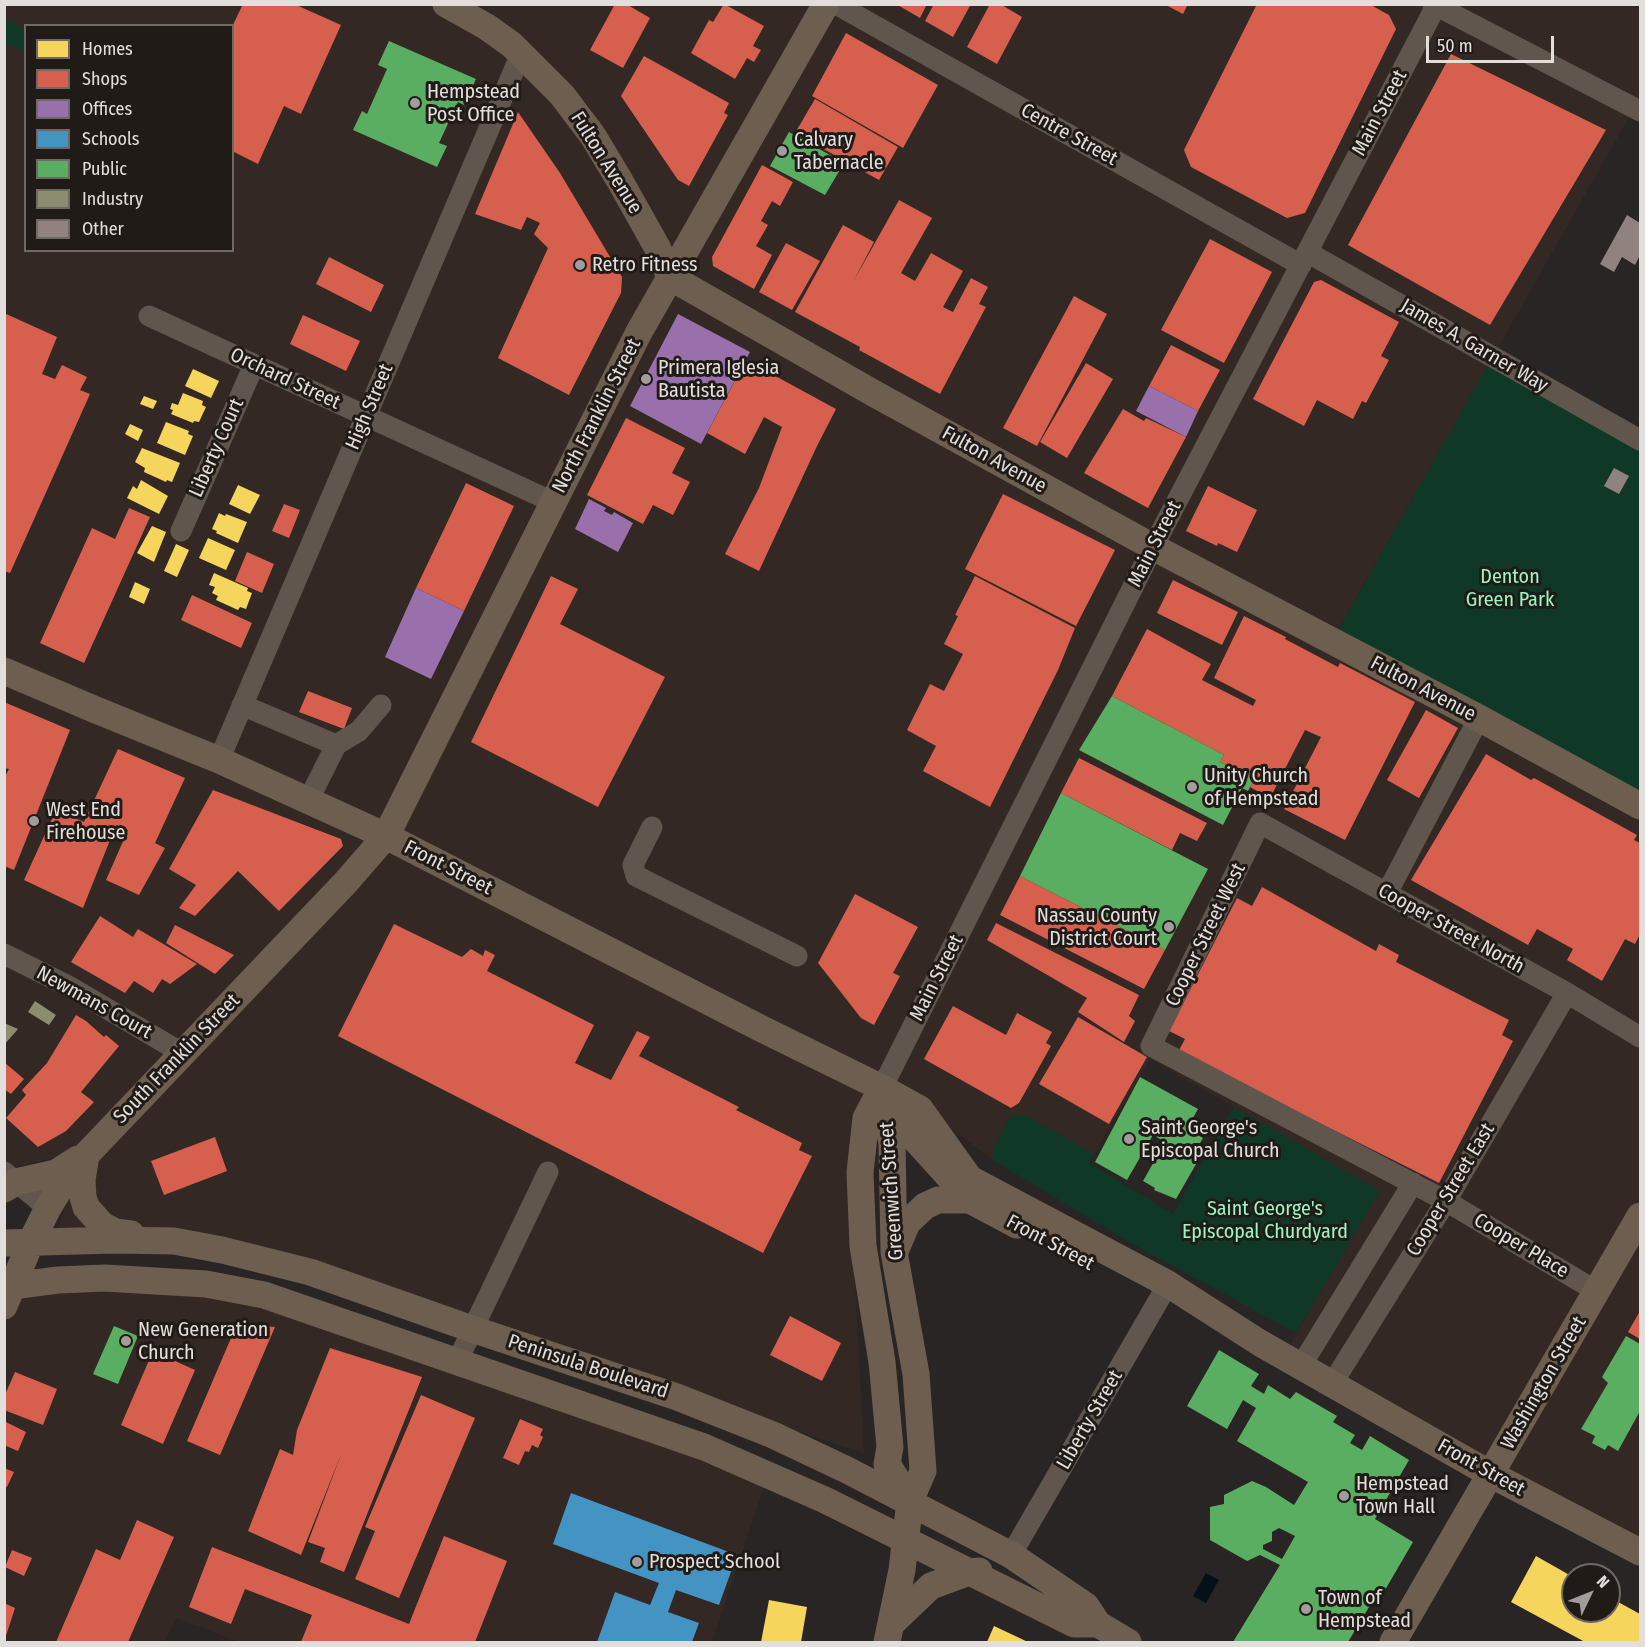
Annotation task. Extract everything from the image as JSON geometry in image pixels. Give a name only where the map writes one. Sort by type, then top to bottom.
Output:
[{"type":"main road","name":"Fulton Avenue","points":[[446,4],[487,27],[512,45],[560,92],[593,136],[657,247],[670,277],[875,394],[1153,547],[1641,806]]},
{"type":"main road","name":"North Franklin Street","points":[[386,836],[635,341],[826,4]]},
{"type":"main road","name":"Front Street","points":[[4,670],[219,760],[386,836],[882,1088],[920,1109],[970,1179],[1163,1292]]},
{"type":"main road","name":"South Franklin Street","points":[[7,1293],[18,1243],[48,1208],[62,1185],[87,1154],[346,882],[386,836]]},
{"type":"main road","name":"Front Street","points":[[882,1088],[914,1138],[970,1200],[1163,1292],[1302,1366],[1492,1475],[1641,1552]]},
{"type":"main road","name":"Greenwich Street","points":[[882,1088],[892,1143],[894,1252],[916,1374],[923,1471],[910,1501],[902,1570],[889,1633]]},
{"type":"main road","name":"Greenwich Street","points":[[882,1088],[866,1118],[860,1172],[863,1246],[882,1362],[890,1447],[887,1464],[910,1501]]},
{"type":"main road","points":[[8,1181],[56,1173],[87,1154]]},
{"type":"main road","points":[[87,1154],[82,1173],[83,1197],[86,1207],[97,1220],[115,1232],[174,1241]]},
{"type":"main road","points":[[894,1252],[907,1223],[925,1206],[938,1200],[970,1200]]},
{"type":"main road","name":"Washington Street","points":[[1393,1642],[1640,1218]]},
{"type":"main road","name":"Peninsula Boulevard","points":[[18,1243],[174,1241],[222,1250],[310,1272],[471,1329],[677,1397],[773,1435],[910,1501],[1011,1555],[1086,1606],[1098,1624],[1128,1642]]},
{"type":"main road","name":"Peninsula Boulevard","points":[[7,1293],[105,1278],[206,1284],[264,1295],[704,1447],[825,1500],[1074,1624],[1098,1624]]},
{"type":"main road","points":[[889,1633],[931,1586],[969,1572],[997,1567],[1011,1555]]},
{"type":"street","name":"Centre Street","points":[[836,4],[1304,258]]},
{"type":"street","name":"Main Street","points":[[882,1088],[1153,547],[1435,5]]},
{"type":"street","points":[[1435,5],[1641,111]]},
{"type":"street","name":"High Street","points":[[219,760],[521,54]]},
{"type":"street","name":"James A. Garner Way","points":[[1304,258],[1641,440]]},
{"type":"street","name":"Orchard Street","points":[[148,316],[553,502]]},
{"type":"street","name":"Liberty Court","points":[[180,531],[254,365]]},
{"type":"street","points":[[242,705],[336,745]]},
{"type":"street","points":[[308,801],[336,745],[359,731],[381,705]]},
{"type":"street","points":[[1387,893],[1479,718]]},
{"type":"street","name":"Cooper Street North","points":[[1260,823],[1641,1037]]},
{"type":"street","name":"Cooper Street West","points":[[1151,1046],[1260,823]]},
{"type":"street","points":[[652,826],[633,865],[636,876],[797,956]]},
{"type":"street","name":"Newmans Court","points":[[4,954],[72,988],[182,1053]]},
{"type":"street","name":"Cooper Street East","points":[[1332,1383],[1446,1201],[1566,993]]},
{"type":"street","name":"Cooper Place","points":[[1151,1046],[1446,1201],[1596,1291]]},
{"type":"street","points":[[457,1362],[548,1172]]},
{"type":"street","points":[[8,1181],[48,1208]]},
{"type":"street","name":"Cooper Street East","points":[[1302,1366],[1413,1183]]},
{"type":"street","name":"Liberty Street","points":[[1011,1555],[1163,1292]]},
{"type":"shaded area","points":[[5,5],[1640,5],[1640,116],[1632,112],[1332,640],[1640,807],[1640,1552],[1283,1356],[1380,1191],[1150,1059],[1094,1154],[1025,1115],[1008,1120],[994,1148],[993,1160],[923,1108],[865,1084],[850,1186],[864,1453],[572,1356],[280,1264],[58,1229],[85,1150],[5,1170]]},
{"type":"shaded area","points":[[212,1289],[766,1481],[712,1642],[239,1642],[176,1618],[165,1642],[5,1642],[5,1292]]},
{"type":"shaded area","points":[[1206,1573],[1219,1580],[1206,1603],[1193,1596]]},
{"type":"green space","points":[[5,19],[24,28],[24,52],[5,43]]},
{"type":"green space","name":"Denton Green Park","points":[[1492,358],[1640,440],[1640,807],[1332,641]]},
{"type":"green space","name":"Saint George's Episcopal Churdyard","points":[[1234,1107],[1380,1191],[1296,1333],[1129,1242],[993,1160],[994,1148],[1008,1120],[1015,1115],[1025,1115],[1094,1154],[1089,1163],[1173,1214]]},
{"type":"building: Homes","points":[[193,369],[219,381],[211,398],[185,386]]},
{"type":"building: Homes","points":[[183,393],[203,401],[202,405],[206,407],[199,422],[194,421],[193,423],[171,414],[172,403],[178,405]]},
{"type":"building: Homes","points":[[144,396],[157,401],[153,409],[140,404]]},
{"type":"building: Homes","points":[[166,422],[189,431],[188,434],[193,436],[185,455],[157,443]]},
{"type":"building: Homes","points":[[130,424],[143,430],[138,441],[125,434]]},
{"type":"building: Homes","points":[[142,448],[180,463],[172,482],[167,480],[166,482],[144,472],[145,468],[135,462]]},
{"type":"building: Homes","points":[[141,480],[168,496],[159,514],[127,498],[133,486],[137,489]]},
{"type":"building: Homes","points":[[238,485],[260,495],[250,514],[229,504]]},
{"type":"building: Homes","points":[[219,513],[247,522],[238,543],[212,529]]},
{"type":"building: Homes","points":[[152,526],[166,532],[154,562],[137,553]]},
{"type":"building: Homes","points":[[208,538],[235,550],[226,570],[199,558]]},
{"type":"building: Homes","points":[[176,544],[189,550],[177,577],[164,571]]},
{"type":"building: Homes","points":[[214,573],[248,588],[247,591],[252,593],[246,609],[240,607],[238,610],[216,600],[218,596],[212,593],[215,587],[209,585]]},
{"type":"building: Homes","points":[[135,582],[150,589],[144,604],[129,597]]},
{"type":"building: Homes","points":[[1536,1556],[1561,1570],[1561,1623],[1621,1623],[1621,1604],[1640,1614],[1640,1642],[1585,1642],[1511,1602]]},
{"type":"building: Homes","points":[[769,1600],[807,1607],[801,1642],[761,1642]]},
{"type":"building: Homes","points":[[994,1626],[1028,1642],[987,1642]]},
{"type":"building: Shops","points":[[243,4],[294,4],[341,25],[301,114],[284,106],[258,164],[234,152],[233,24]]},
{"type":"building: Shops","points":[[615,4],[626,4],[650,18],[623,68],[590,50]]},
{"type":"building: Shops","points":[[724,4],[764,26],[753,46],[761,50],[754,62],[747,58],[735,79],[691,53],[709,20],[713,22]]},
{"type":"building: Shops","points":[[896,4],[927,4],[920,18]]},
{"type":"building: Shops","points":[[934,4],[971,4],[953,37],[925,21]]},
{"type":"building: Shops","points":[[990,4],[1000,4],[1022,17],[997,64],[967,47]]},
{"type":"building: Shops","points":[[1164,4],[1188,4],[1183,14]]},
{"type":"building: Shops","points":[[1257,4],[1369,4],[1389,15],[1396,29],[1305,213],[1287,218],[1191,167],[1184,150]]},
{"type":"building: Shops","points":[[846,33],[938,85],[903,148],[812,96]]},
{"type":"building: Shops","points":[[1451,54],[1606,130],[1490,325],[1348,245]]},
{"type":"building: Shops","points":[[644,56],[729,103],[724,113],[728,115],[689,186],[678,180],[621,96]]},
{"type":"building: Shops","points":[[815,99],[898,147],[879,180],[795,133]]},
{"type":"building: Shops","points":[[518,112],[560,173],[622,277],[621,293],[569,395],[498,358],[548,248],[534,234],[540,223],[527,217],[521,230],[475,214]]},
{"type":"building: Shops","points":[[762,165],[793,182],[780,206],[772,201],[761,221],[768,225],[756,246],[772,255],[754,289],[713,266],[712,257]]},
{"type":"building: Shops","points":[[899,200],[932,218],[901,273],[915,281],[931,253],[963,271],[943,307],[953,312],[971,278],[988,287],[979,304],[986,307],[940,394],[795,312],[843,225],[874,242],[853,282]]},
{"type":"building: Shops","points":[[1210,239],[1272,272],[1224,363],[1161,330]]},
{"type":"building: Shops","points":[[786,243],[820,261],[792,310],[759,292]]},
{"type":"building: Shops","points":[[329,257],[384,285],[371,312],[316,284]]},
{"type":"building: Shops","points":[[1321,280],[1399,322],[1381,356],[1389,360],[1366,403],[1362,401],[1353,419],[1317,400],[1304,426],[1253,399],[1314,282]]},
{"type":"building: Shops","points":[[1074,296],[1107,314],[1037,446],[1003,428]]},
{"type":"building: Shops","points":[[4,313],[57,337],[42,374],[55,379],[62,365],[87,377],[80,390],[90,394],[10,573],[4,571]]},
{"type":"building: Shops","points":[[303,315],[360,341],[346,371],[290,344]]},
{"type":"building: Shops","points":[[1171,345],[1220,370],[1198,411],[1149,386]]},
{"type":"building: Shops","points":[[746,360],[836,409],[759,571],[725,554],[759,488],[782,427],[764,417],[745,454],[707,433]]},
{"type":"building: Shops","points":[[1086,363],[1113,379],[1067,458],[1040,442]]},
{"type":"building: Shops","points":[[1123,409],[1144,421],[1146,418],[1186,437],[1148,508],[1084,473]]},
{"type":"building: Shops","points":[[626,418],[685,448],[672,473],[690,482],[673,515],[653,505],[643,524],[587,495]]},
{"type":"building: Shops","points":[[466,483],[514,506],[464,611],[416,588]]},
{"type":"building: Shops","points":[[1208,486],[1257,510],[1237,552],[1218,543],[1217,546],[1186,531]]},
{"type":"building: Shops","points":[[1003,494],[1115,550],[1076,626],[965,569]]},
{"type":"building: Shops","points":[[284,504],[300,510],[289,538],[272,531]]},
{"type":"building: Shops","points":[[129,508],[150,517],[84,663],[40,643],[92,528],[115,539]]},
{"type":"building: Shops","points":[[247,552],[274,564],[262,593],[235,581]]},
{"type":"building: Shops","points":[[551,576],[578,589],[560,624],[665,677],[598,807],[471,742]]},
{"type":"building: Shops","points":[[975,576],[1075,628],[1058,670],[990,807],[923,771],[936,746],[907,730],[930,684],[944,691],[963,654],[944,644],[958,616],[955,615]]},
{"type":"building: Shops","points":[[1173,580],[1238,612],[1222,645],[1157,613]]},
{"type":"building: Shops","points":[[192,595],[252,623],[241,648],[181,620]]},
{"type":"building: Shops","points":[[1244,616],[1338,667],[1340,663],[1415,702],[1345,840],[1284,809],[1321,737],[1305,730],[1270,798],[1250,787],[1254,779],[1220,762],[1224,755],[1112,696],[1147,629],[1211,664],[1202,680],[1253,706],[1256,700],[1214,678]]},
{"type":"building: Shops","points":[[308,691],[352,708],[344,729],[299,712]]},
{"type":"building: Shops","points":[[4,702],[70,730],[14,870],[4,866],[4,778],[9,769],[4,768]]},
{"type":"building: Shops","points":[[1426,710],[1458,728],[1419,798],[1387,780]]},
{"type":"building: Shops","points":[[118,749],[185,778],[155,843],[165,848],[139,895],[106,880],[128,830],[116,825],[83,908],[24,880],[56,810],[84,822]]},
{"type":"building: Shops","points":[[1486,754],[1637,835],[1634,840],[1640,843],[1640,934],[1635,944],[1625,939],[1602,981],[1567,960],[1573,949],[1537,929],[1528,945],[1411,880]]},
{"type":"building: Shops","points":[[1079,758],[1207,823],[1197,841],[1180,833],[1172,850],[1061,793]]},
{"type":"building: Shops","points":[[213,790],[341,839],[343,846],[279,911],[238,871],[195,916],[179,908],[196,885],[169,869]]},
{"type":"building: Shops","points":[[1020,876],[1165,950],[1144,989],[1000,915]]},
{"type":"building: Shops","points":[[1262,887],[1376,951],[1379,944],[1399,955],[1396,962],[1509,1020],[1502,1035],[1513,1041],[1439,1183],[1178,1052],[1185,1039],[1169,1031],[1237,898],[1252,906]]},
{"type":"building: Shops","points":[[855,894],[918,927],[893,973],[900,976],[874,1025],[861,1018],[818,963]]},
{"type":"building: Shops","points":[[100,916],[133,937],[138,929],[197,964],[170,984],[162,979],[153,993],[134,981],[125,993],[71,962]]},
{"type":"building: Shops","points":[[996,923],[1139,995],[1129,1016],[1135,1021],[1124,1042],[1078,1012],[1087,998],[987,940]]},
{"type":"building: Shops","points":[[394,924],[462,957],[471,949],[483,956],[485,950],[495,955],[487,971],[594,1025],[575,1063],[611,1080],[637,1031],[650,1037],[639,1056],[739,1107],[736,1110],[802,1143],[799,1150],[812,1156],[763,1253],[338,1036]]},
{"type":"building: Shops","points":[[175,925],[234,955],[215,974],[166,943]]},
{"type":"building: Shops","points":[[953,1006],[1006,1035],[1017,1013],[1052,1032],[1046,1043],[1051,1046],[1019,1103],[1011,1108],[924,1059]]},
{"type":"building: Shops","points":[[76,1015],[119,1046],[81,1092],[94,1102],[66,1131],[38,1147],[6,1118],[26,1095],[22,1090],[47,1063]]},
{"type":"building: Shops","points":[[1078,1017],[1147,1057],[1109,1124],[1039,1084]]},
{"type":"building: Shops","points":[[4,1062],[24,1079],[11,1094],[4,1089]]},
{"type":"building: Shops","points":[[215,1137],[227,1171],[164,1195],[151,1161]]},
{"type":"building: Shops","points":[[1640,1311],[1640,1339],[1628,1332]]},
{"type":"building: Shops","points":[[790,1316],[841,1343],[822,1381],[770,1355]]},
{"type":"building: Shops","points":[[237,1324],[275,1327],[220,1455],[187,1441]]},
{"type":"building: Shops","points":[[330,1348],[422,1377],[344,1572],[320,1562],[325,1548],[308,1542],[342,1452],[301,1555],[248,1531],[280,1449],[293,1455],[297,1430]]},
{"type":"building: Shops","points":[[153,1351],[195,1370],[163,1444],[121,1425]]},
{"type":"building: Shops","points":[[15,1372],[57,1389],[43,1425],[4,1410],[4,1397]]},
{"type":"building: Shops","points":[[421,1395],[475,1418],[399,1598],[355,1579],[375,1531],[365,1527]]},
{"type":"building: Shops","points":[[520,1419],[543,1429],[540,1435],[543,1437],[538,1448],[532,1445],[529,1452],[525,1451],[519,1465],[503,1458]]},
{"type":"building: Shops","points":[[4,1421],[26,1432],[18,1451],[4,1445]]},
{"type":"building: Shops","points":[[4,1468],[14,1472],[7,1487],[4,1486]]},
{"type":"building: Shops","points":[[137,1520],[174,1537],[128,1642],[56,1642],[96,1549],[120,1560]]},
{"type":"building: Shops","points":[[444,1536],[507,1561],[475,1642],[301,1642],[312,1615],[245,1589],[231,1624],[189,1607],[212,1547],[409,1624]]},
{"type":"building: Shops","points":[[12,1550],[32,1558],[24,1576],[5,1567]]},
{"type":"building: Shops","points":[[4,1603],[15,1608],[5,1639],[4,1639]]},
{"type":"building: Offices","points":[[678,314],[750,352],[701,444],[630,406]]},
{"type":"building: Offices","points":[[1149,386],[1198,411],[1186,437],[1136,411]]},
{"type":"building: Offices","points":[[589,499],[606,508],[604,511],[612,515],[614,512],[633,523],[618,552],[575,529]]},
{"type":"building: Offices","points":[[416,588],[464,611],[431,679],[385,657]]},
{"type":"building: Schools","points":[[571,1493],[737,1555],[719,1605],[676,1590],[668,1612],[699,1623],[692,1642],[597,1642],[615,1592],[650,1605],[659,1583],[553,1544]]},
{"type":"building: Public","name":"Hempstead Post Office","points":[[389,41],[476,79],[464,105],[458,102],[439,143],[447,146],[437,167],[353,130],[362,111],[367,114],[387,69],[378,65]]},
{"type":"building: Public","points":[[789,132],[844,163],[825,195],[770,166]]},
{"type":"building: Public","points":[[1112,696],[1224,755],[1220,762],[1254,779],[1248,791],[1242,788],[1223,825],[1079,750]]},
{"type":"building: Public","points":[[1061,793],[1208,869],[1165,950],[1020,876]]},
{"type":"building: Public","name":"Saint George's Episcopal Church","points":[[1140,1077],[1198,1109],[1187,1129],[1203,1138],[1197,1148],[1203,1152],[1176,1199],[1154,1190],[1155,1188],[1143,1181],[1165,1142],[1153,1135],[1127,1180],[1095,1162]]},
{"type":"building: Public","points":[[114,1326],[138,1336],[118,1384],[93,1374]]},
{"type":"building: Public","points":[[1626,1336],[1640,1344],[1640,1411],[1618,1451],[1608,1445],[1605,1450],[1592,1443],[1595,1436],[1581,1429],[1608,1383],[1602,1377]]},
{"type":"building: Public","name":"Hempstead Town Hall","points":[[1219,1350],[1259,1374],[1251,1386],[1264,1394],[1268,1385],[1290,1399],[1296,1392],[1337,1416],[1333,1422],[1355,1435],[1350,1443],[1362,1450],[1370,1436],[1409,1460],[1375,1519],[1413,1542],[1385,1590],[1381,1587],[1348,1642],[1233,1642],[1280,1565],[1260,1555],[1247,1561],[1210,1540],[1210,1507],[1224,1504],[1224,1495],[1252,1481],[1294,1505],[1308,1482],[1237,1441],[1256,1408],[1243,1400],[1227,1429],[1187,1406]],"holes":[[[1279,1528],[1295,1536],[1282,1559],[1263,1549],[1263,1545],[1272,1541],[1272,1532]]]},
{"type":"building: Industry","points":[[35,1001],[56,1015],[49,1025],[28,1012]]},
{"type":"building: Industry","points":[[4,1023],[18,1029],[4,1045]]},
{"type":"building: Other","points":[[1627,215],[1640,223],[1640,255],[1635,265],[1622,257],[1614,272],[1600,264]]},
{"type":"building: Other","points":[[1614,468],[1629,476],[1619,494],[1604,486]]},
{"type":"place","name":"Hempstead Post Office","points":[[415,103]]},
{"type":"place","name":"Calvary Tabernacle","points":[[782,151]]},
{"type":"place","name":"Retro Fitness","points":[[580,265]]},
{"type":"place","name":"Primera Iglesia Bautista","points":[[646,379]]},
{"type":"place","name":"Unity Church of Hempstead","points":[[1192,787]]},
{"type":"place","name":"West End Firehouse","points":[[34,821]]},
{"type":"place","name":"Nassau County District Court","points":[[1169,927]]},
{"type":"place","name":"Saint George's Episcopal Church","points":[[1129,1139]]},
{"type":"place","name":"New Generation Church","points":[[126,1341]]},
{"type":"place","name":"Hempstead Town Hall","points":[[1344,1496]]},
{"type":"place","name":"Prospect School","points":[[637,1562]]},
{"type":"place","name":"Town of Hempstead","points":[[1306,1609]]}]
